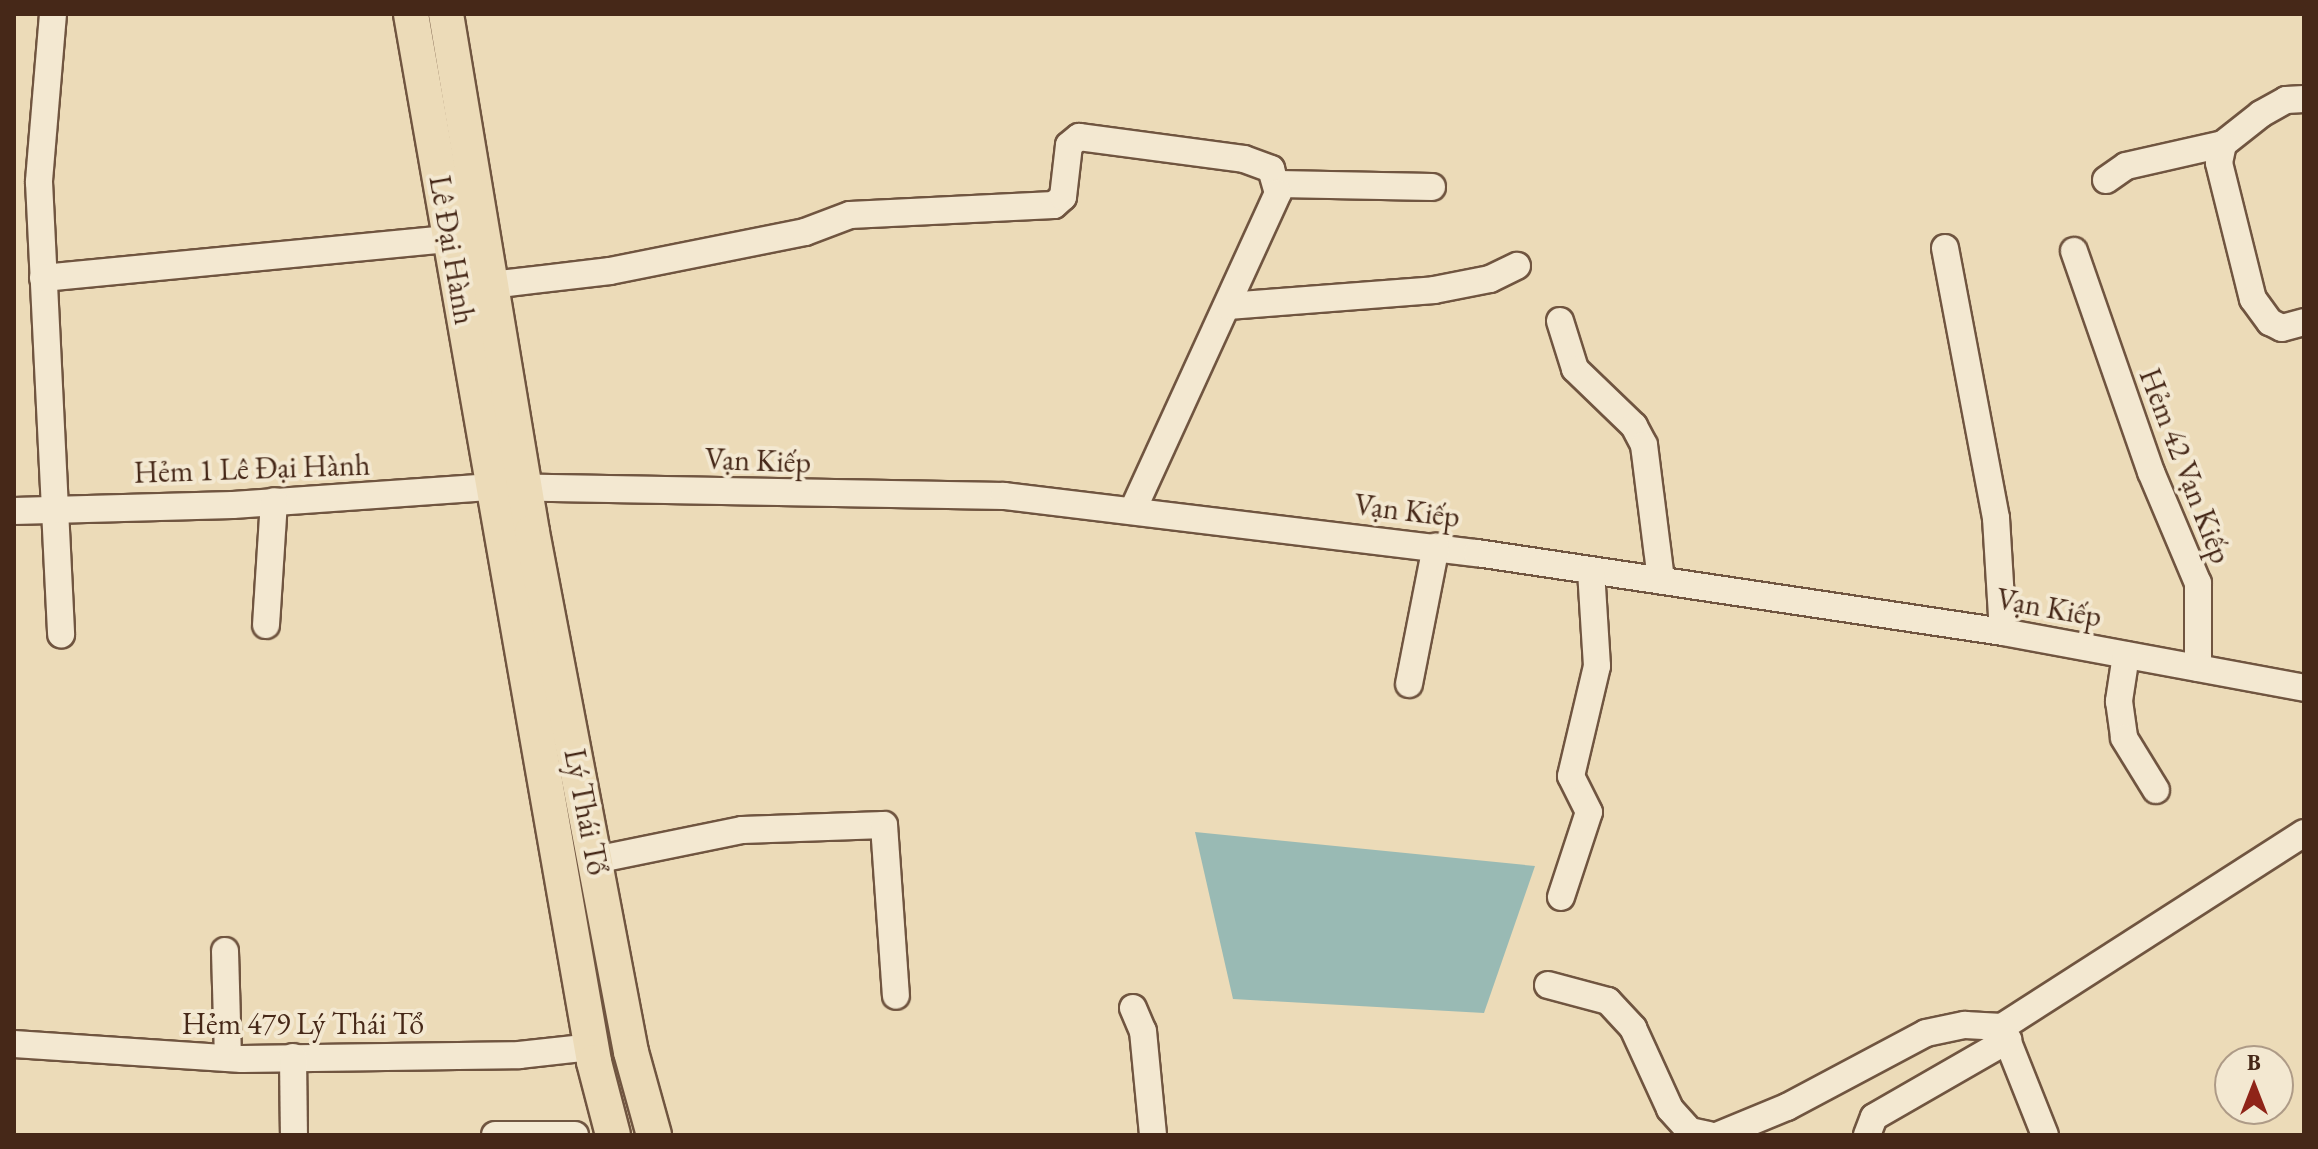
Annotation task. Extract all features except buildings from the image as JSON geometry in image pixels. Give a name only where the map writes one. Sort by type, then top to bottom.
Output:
[{"type":"main road","name":"Lê Đại Hành","points":[[411,14],[450,239],[509,487]]},
{"type":"main road","name":"Lê Đại Hành","points":[[446,14],[491,285],[509,487]]},
{"type":"main road","name":"Lý Thái Tổ","points":[[509,487],[595,860],[631,1052],[654,1135]]},
{"type":"main road","name":"Lý Thái Tổ","points":[[509,487],[591,1047],[613,1135]]},
{"type":"street","points":[[53,14],[39,182],[58,512],[61,634]]},
{"type":"street","points":[[2106,180],[2126,166],[2223,144],[2286,100],[2304,99]]},
{"type":"street","points":[[491,285],[610,271],[805,232],[850,215],[1054,205],[1063,197],[1069,145],[1079,137],[1231,155],[1271,169],[1279,184]]},
{"type":"street","points":[[2223,144],[2220,176],[2253,299],[2270,322],[2282,328],[2304,322]]},
{"type":"street","points":[[1279,184],[1432,187]]},
{"type":"street","points":[[1134,508],[1228,306],[1279,184]]},
{"type":"street","points":[[43,278],[450,239]]},
{"type":"street","points":[[1945,248],[1996,518],[2003,632]]},
{"type":"street","name":"Hẻm 42 Vạn Kiếp","points":[[2074,251],[2101,336],[2198,583],[2198,668]]},
{"type":"street","points":[[1228,306],[1434,290],[1490,279],[1517,266]]},
{"type":"street","points":[[1560,321],[1575,369],[1634,426],[1644,445],[1661,580]]},
{"type":"street","name":"Hẻm 1 Lê Đại Hành","points":[[14,511],[58,512],[509,487]]},
{"type":"street","name":"Vạn Kiếp","points":[[509,487],[1004,496],[1134,508],[1436,547],[2003,632],[2304,688]]},
{"type":"street","points":[[266,625],[274,501]]},
{"type":"street","points":[[1409,684],[1436,547]]},
{"type":"street","points":[[1561,897],[1589,812],[1571,776],[1597,666],[1591,570]]},
{"type":"street","points":[[2126,655],[2119,701],[2124,738],[2156,790]]},
{"type":"street","points":[[595,860],[742,830],[884,825],[896,996]]},
{"type":"street","points":[[1867,1135],[1874,1117],[2005,1034],[2304,833]]},
{"type":"street","points":[[225,951],[228,1058]]},
{"type":"street","points":[[1548,985],[1608,1001],[1633,1028],[1670,1109],[1690,1131],[1709,1135]]},
{"type":"street","points":[[1133,1008],[1143,1031],[1153,1135]]},
{"type":"street","points":[[1719,1135],[1787,1107],[1926,1033],[1965,1025],[2005,1034]]},
{"type":"street","points":[[2005,1034],[2045,1135]]},
{"type":"street","name":"Hẻm 479 Lý Thái Tổ","points":[[14,1044],[228,1058],[519,1055],[591,1047]]},
{"type":"street","points":[[293,1057],[294,1135]]},
{"type":"street","points":[[495,1135],[575,1135]]},
{"type":"water","points":[[1195,832],[1535,866],[1484,1013],[1233,999]]}]
